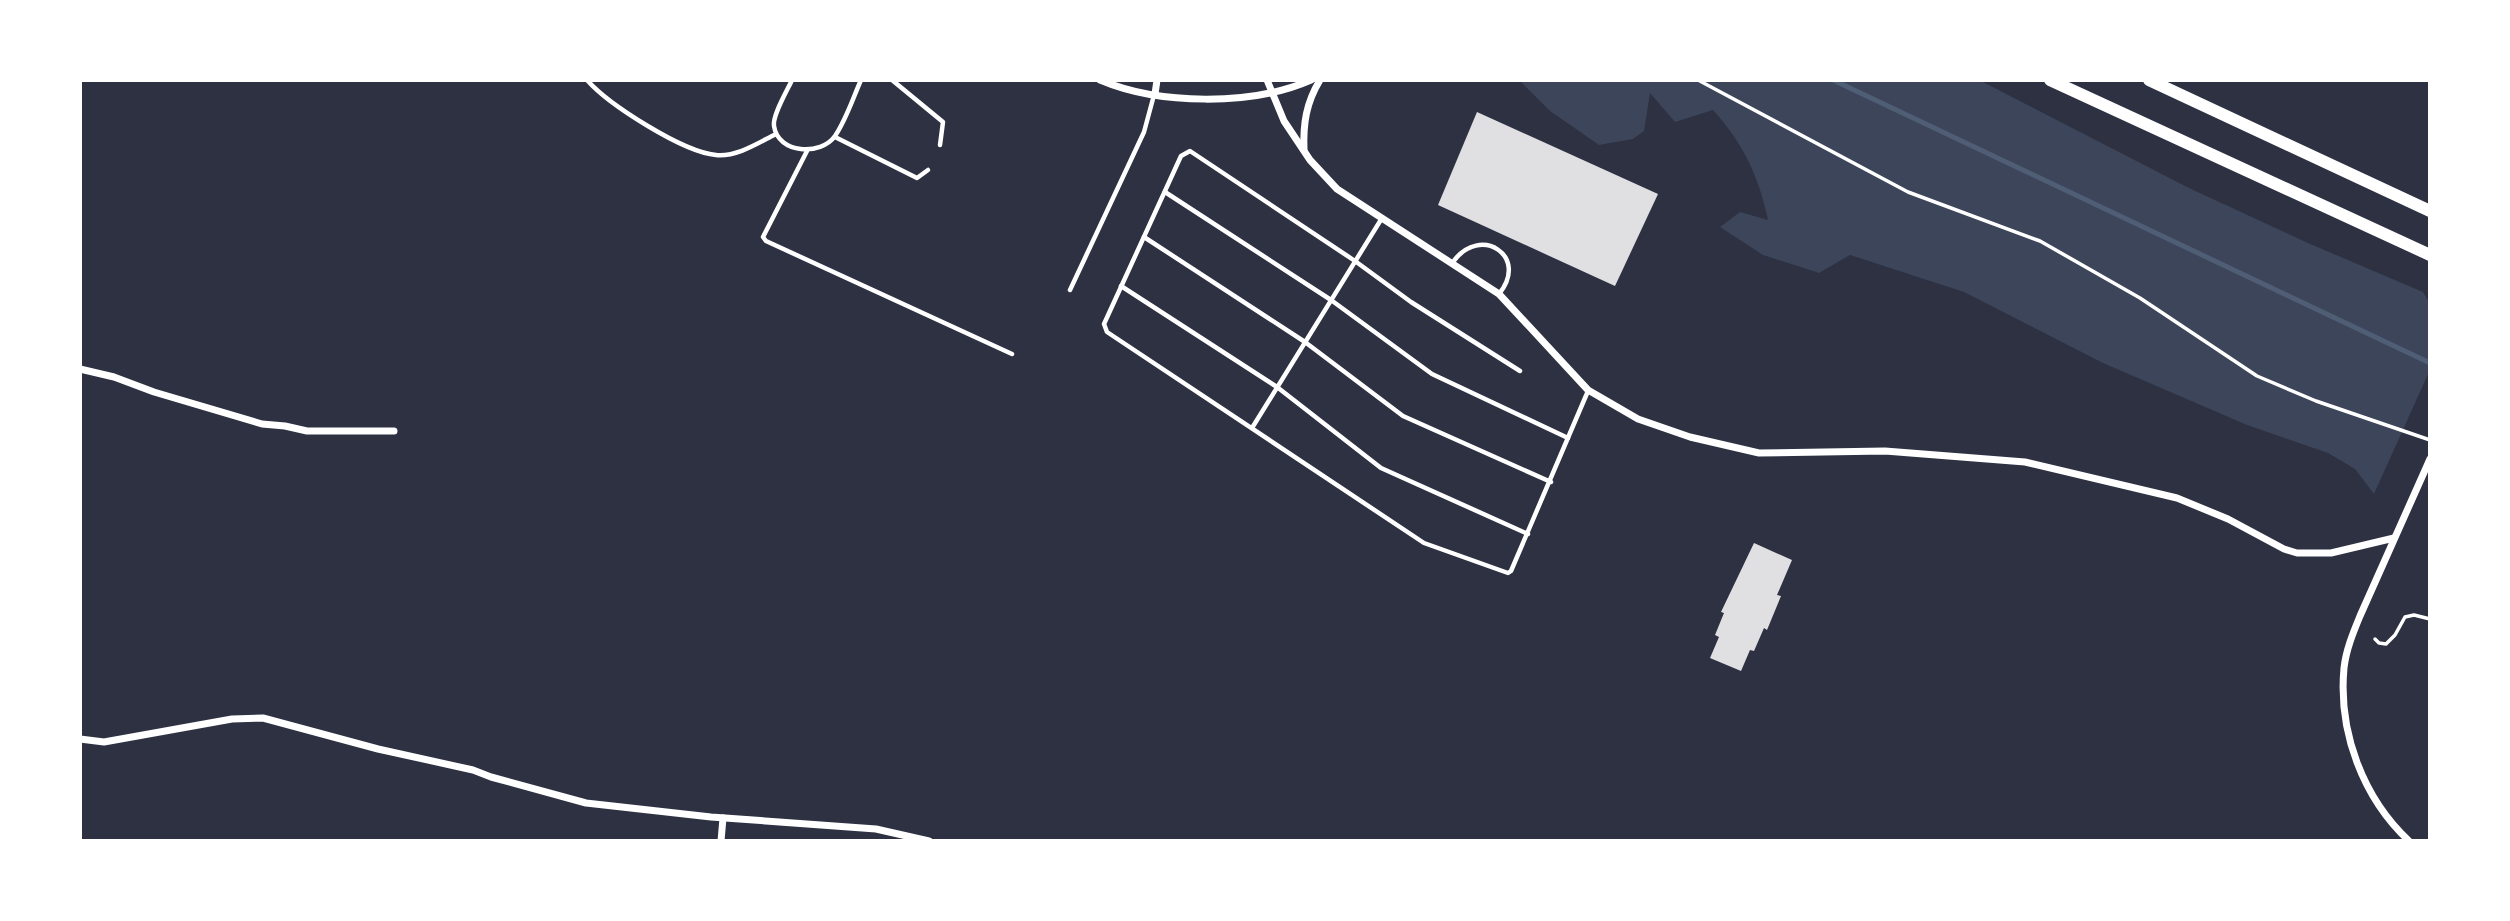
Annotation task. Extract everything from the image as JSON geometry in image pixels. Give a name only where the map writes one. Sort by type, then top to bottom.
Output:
[{"type":"main road","points":[[2050,80],[2430,256]]},
{"type":"main road","points":[[2149,80],[2430,211]]},
{"type":"street","points":[[1100,80],[1154,94],[1191,98],[1256,96],[1294,88],[1311,80]]},
{"type":"street","points":[[1154,94],[1157,80]]},
{"type":"street","points":[[1267,80],[1270,93],[1284,121],[1304,151],[1337,189],[1499,294],[1588,390],[1638,419],[1690,437],[1759,453],[1885,451],[2025,462],[2177,498],[2228,519],[2284,549],[2297,553],[2331,553],[2394,538]]},
{"type":"street","points":[[1304,151],[1306,114],[1310,98],[1320,80]]},
{"type":"street","points":[[80,369],[114,377],[154,392],[262,424],[307,431],[394,430]]},
{"type":"street","points":[[2409,841],[2372,797],[2356,762],[2343,694],[2344,666],[2350,640],[2430,459]]},
{"type":"street","points":[[80,739],[104,742],[232,719],[263,718],[379,749],[473,770],[586,803],[723,818],[876,829],[929,841]]},
{"type":"street","points":[[722,841],[723,818]]},
{"type":"lane","points":[[587,80],[600,95],[656,130],[701,152],[718,156],[746,150],[776,134]]},
{"type":"lane","points":[[792,80],[773,123],[776,134],[786,144],[807,151],[823,146],[835,137],[861,80]]},
{"type":"lane","points":[[892,80],[943,122],[940,145]]},
{"type":"lane","points":[[1070,290],[1144,132],[1154,94]]},
{"type":"lane","points":[[835,137],[917,178],[928,170]]},
{"type":"lane","points":[[807,151],[763,237],[765,241],[1012,354]]},
{"type":"lane","points":[[1520,371],[1411,302],[1355,261],[1190,151],[1181,156],[1104,324],[1107,332],[1424,542],[1508,573],[1551,482],[1588,390]]},
{"type":"lane","points":[[1165,192],[1331,300],[1432,374],[1568,438]]},
{"type":"lane","points":[[1252,429],[1382,217]]},
{"type":"lane","points":[[1144,237],[1305,342],[1404,416],[1551,482]]},
{"type":"lane","points":[[1453,262],[1460,253],[1475,245],[1485,244],[1500,251],[1510,271],[1507,284],[1499,294]]},
{"type":"lane","points":[[1121,286],[1278,387],[1381,468],[1528,534]]},
{"type":"path","points":[[1698,80],[1908,192],[2040,241],[2147,302],[2257,376],[2316,401],[2430,440]]},
{"type":"path","points":[[2375,639],[2386,644],[2395,635],[2405,617],[2414,615],[2430,619]]},
{"type":"shaded area","points":[[1520,81],[1981,81],[2189,188],[2423,292],[2429,302],[2429,372],[2374,494],[2355,469],[2328,453],[2247,425],[2103,363],[1964,292],[1850,255],[1819,273],[1763,255],[1720,227],[1740,212],[1768,220],[1760,189],[1748,161],[1733,135],[1713,110],[1675,122],[1650,93],[1644,131],[1633,139],[1599,145],[1550,111]]},
{"type":"building","points":[[1477,112],[1658,194],[1615,286],[1438,205]]},
{"type":"building","points":[[1754,543],[1792,560],[1777,595],[1781,596],[1767,630],[1764,628],[1754,651],[1750,650],[1741,671],[1710,658],[1719,637],[1715,635],[1724,613],[1721,612]]},
{"type":"waterway","points":[[1833,80],[2430,363]]}]
